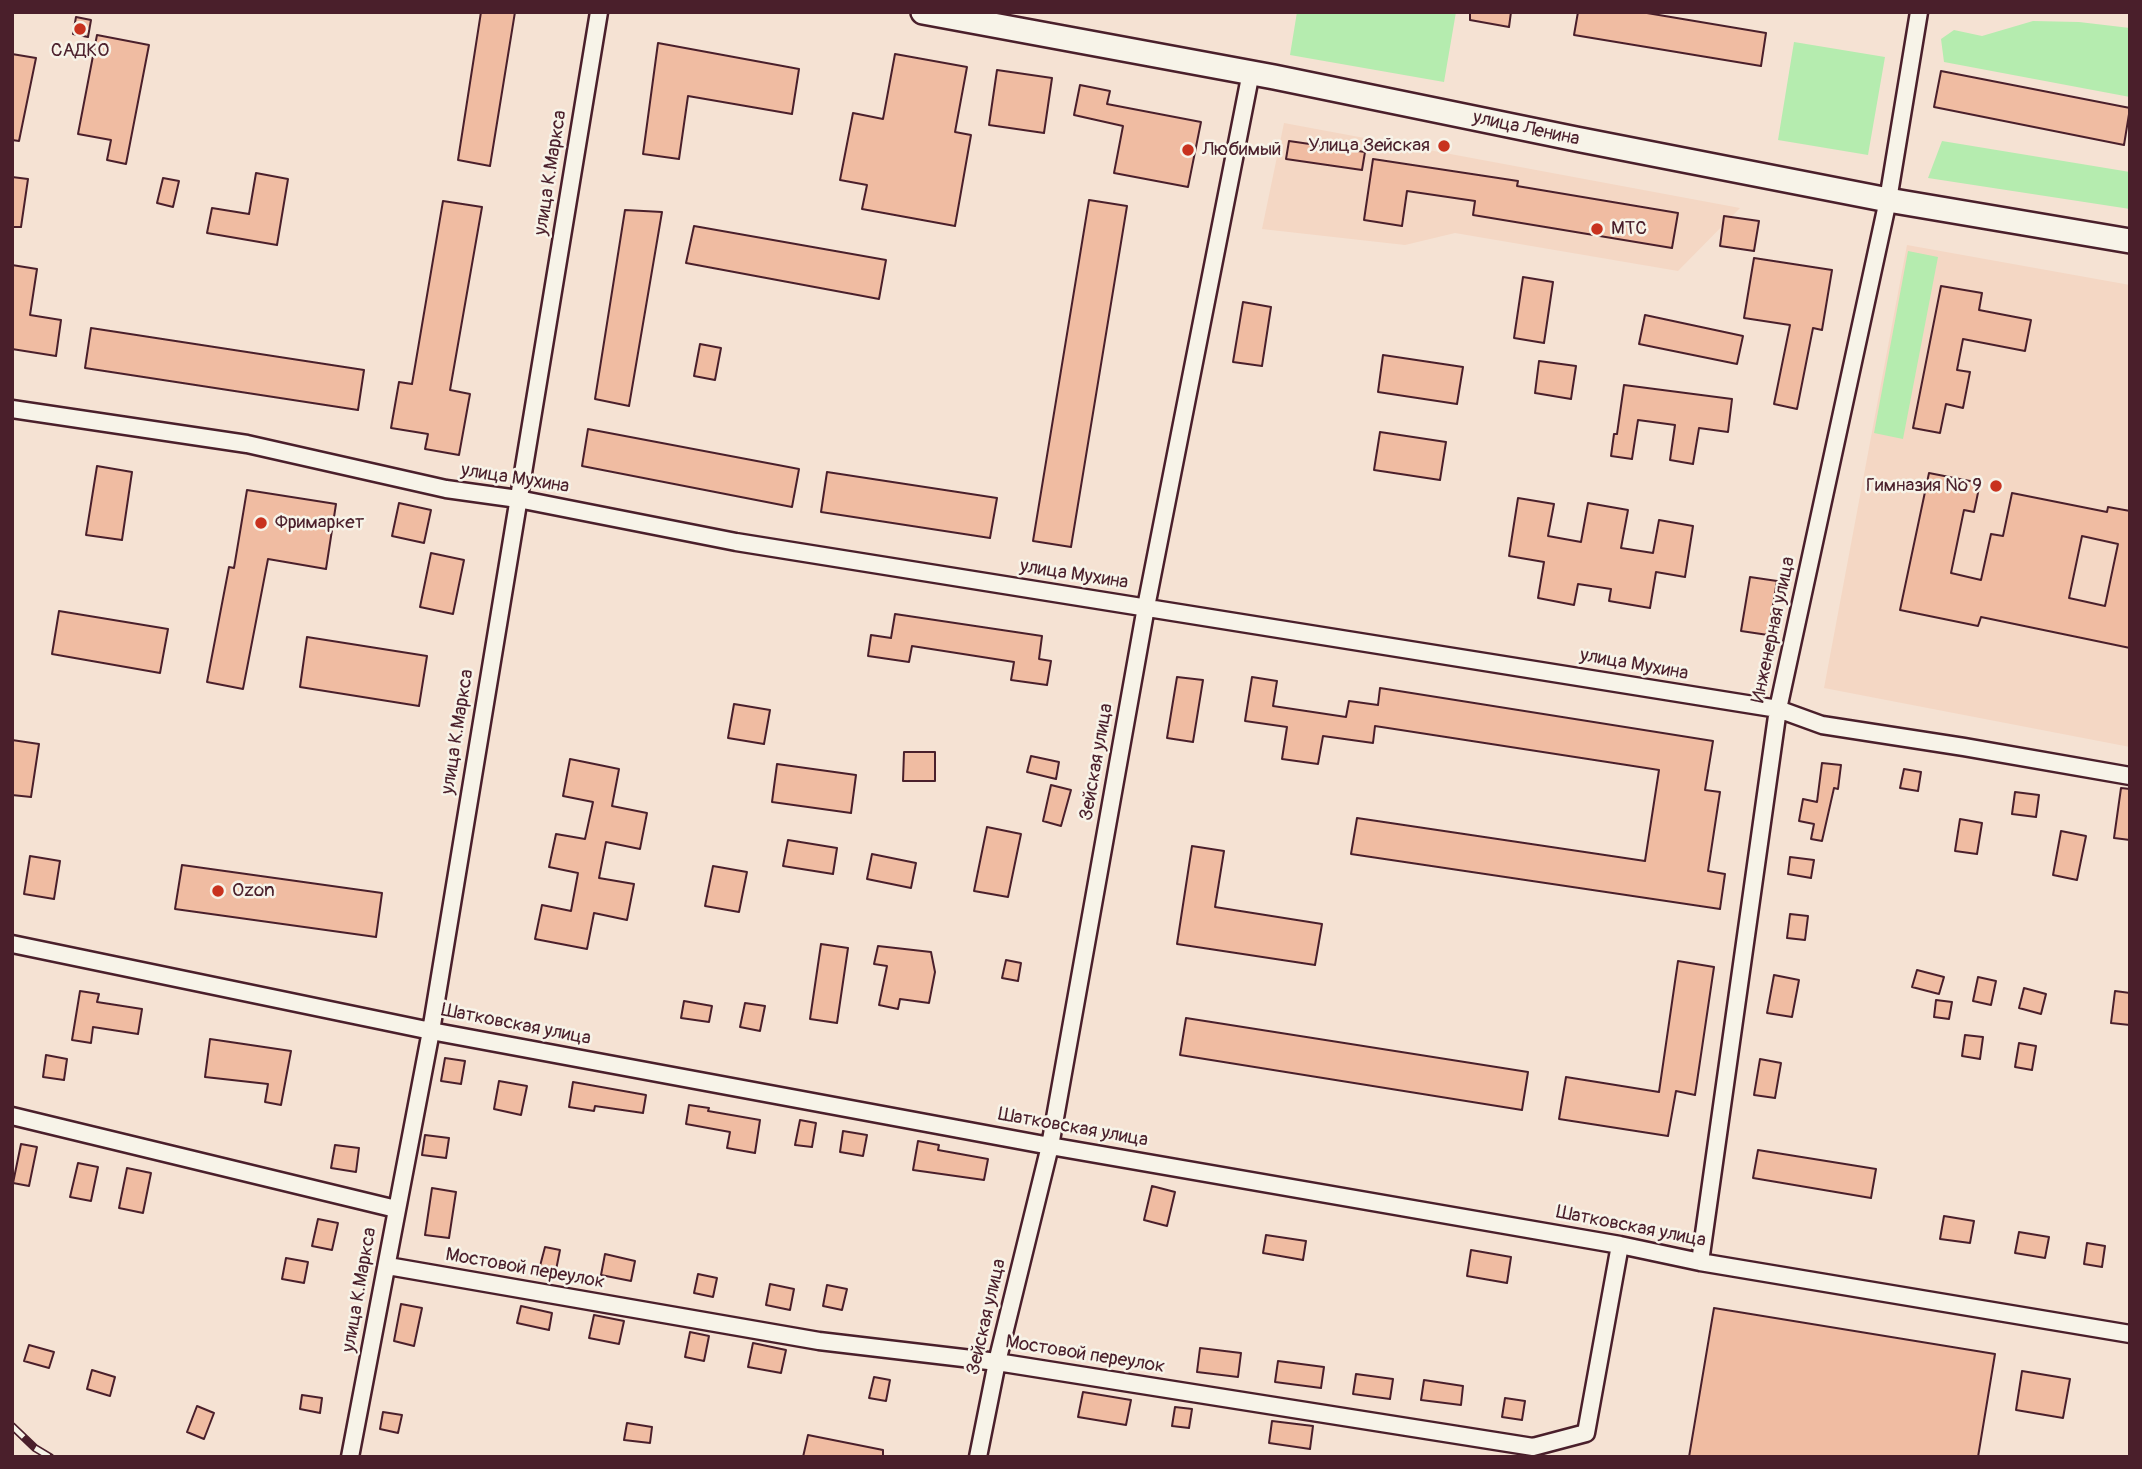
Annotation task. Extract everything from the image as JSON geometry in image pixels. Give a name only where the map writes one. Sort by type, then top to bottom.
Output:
[{"type":"main road","name":"улица Ленина","points":[[923,12],[1251,72],[1888,200],[2130,241]]},
{"type":"street","name":"улица К.Маркса","points":[[350,1457],[431,1031],[599,12]]},
{"type":"street","name":"Инженерная улица","points":[[1700,1262],[1778,709],[1888,200],[1919,12]]},
{"type":"street","name":"Зейская улица","points":[[978,1457],[997,1362],[1050,1146],[1146,607],[1251,72]]},
{"type":"street","name":"улица Мухина","points":[[12,409],[247,444],[446,489],[518,499],[736,542],[1778,709],[1822,725],[2130,776]]},
{"type":"street","name":"Шатковская улица","points":[[12,944],[431,1031],[1050,1146],[1620,1245],[1700,1262],[2130,1334]]},
{"type":"street","points":[[12,1116],[396,1209]]},
{"type":"street","name":"Мостовой переулок","points":[[388,1266],[819,1342],[997,1362],[1533,1447],[1586,1433],[1620,1245]]},
{"type":"shaded area","points":[[1284,123],[1740,208],[1678,271],[1455,233],[1405,245],[1262,229]]},
{"type":"shaded area","name":"Гимназия № 9","points":[[1907,245],[2130,285],[2130,747],[1824,688]]},
{"type":"green space","points":[[1297,12],[1456,12],[1444,82],[1290,55]]},
{"type":"green space","points":[[2033,21],[2079,22],[2130,28],[2130,97],[1944,62],[1941,39],[1954,30],[1982,36]]},
{"type":"green space","points":[[1794,42],[1885,57],[1868,155],[1778,140]]},
{"type":"green space","points":[[1942,141],[2130,172],[2130,209],[1928,178]]},
{"type":"green space","points":[[1908,251],[1938,257],[1903,439],[1874,433]]},
{"type":"building","points":[[481,12],[515,12],[490,166],[458,160]]},
{"type":"building","points":[[1470,12],[1511,12],[1509,27],[1470,20]]},
{"type":"building","points":[[1578,12],[1641,12],[1766,33],[1761,66],[1574,35]]},
{"type":"building","points":[[76,17],[91,20],[88,37],[73,34]]},
{"type":"building","points":[[97,35],[149,45],[126,164],[107,160],[111,140],[78,134]]},
{"type":"building","points":[[658,43],[799,69],[792,114],[688,96],[679,159],[643,154]]},
{"type":"building","points":[[12,54],[36,58],[19,141],[12,140]]},
{"type":"building","points":[[895,54],[967,67],[955,132],[971,135],[955,226],[862,209],[867,185],[840,180],[853,113],[883,119]]},
{"type":"building","points":[[997,70],[1052,78],[1044,133],[989,125]]},
{"type":"building","points":[[1941,71],[2130,108],[2124,145],[1934,107]]},
{"type":"building","points":[[1080,85],[1110,91],[1107,104],[1201,122],[1188,187],[1114,173],[1123,126],[1074,115]]},
{"type":"building","points":[[1289,141],[1365,152],[1362,170],[1286,159]]},
{"type":"building","points":[[1373,159],[1518,181],[1517,186],[1678,213],[1672,248],[1473,215],[1475,201],[1407,191],[1402,226],[1364,220]]},
{"type":"building","points":[[256,173],[288,179],[277,245],[207,233],[212,208],[249,214]]},
{"type":"building","points":[[12,177],[28,179],[21,227],[12,227]]},
{"type":"building","points":[[163,178],[179,181],[173,207],[157,203]]},
{"type":"building","points":[[1089,200],[1127,206],[1071,547],[1033,541]]},
{"type":"building","points":[[443,201],[482,207],[450,390],[470,394],[459,455],[425,449],[428,434],[391,428],[399,382],[412,384]]},
{"type":"building","points":[[625,210],[662,212],[629,406],[595,399]]},
{"type":"building","points":[[1724,216],[1759,221],[1754,251],[1720,246]]},
{"type":"building","points":[[694,226],[886,260],[879,299],[686,263]]},
{"type":"building","points":[[1754,258],[1832,270],[1822,330],[1813,328],[1797,409],[1774,404],[1790,325],[1744,318]]},
{"type":"building","points":[[12,265],[37,269],[30,315],[61,320],[56,356],[12,349]]},
{"type":"building","points":[[1523,277],[1553,282],[1544,343],[1514,338]]},
{"type":"building","points":[[1941,286],[1982,293],[1979,310],[2031,320],[2025,351],[1963,339],[1957,370],[1970,372],[1963,408],[1946,404],[1940,433],[1913,428]]},
{"type":"building","points":[[1243,302],[1271,307],[1262,366],[1233,362]]},
{"type":"building","points":[[1645,315],[1743,336],[1737,364],[1639,344]]},
{"type":"building","points":[[91,328],[364,370],[358,410],[85,368]]},
{"type":"building","points":[[700,344],[721,348],[715,380],[694,376]]},
{"type":"building","points":[[1383,355],[1463,367],[1457,404],[1378,392]]},
{"type":"building","points":[[1539,361],[1576,366],[1571,399],[1535,393]]},
{"type":"building","points":[[1624,385],[1732,399],[1728,432],[1699,428],[1693,464],[1670,460],[1675,425],[1638,420],[1632,459],[1611,456]]},
{"type":"building","points":[[588,429],[799,469],[792,507],[582,466]]},
{"type":"building","points":[[1380,432],[1446,442],[1440,480],[1374,470]]},
{"type":"building","points":[[97,466],[132,472],[122,540],[86,535]]},
{"type":"building","points":[[827,472],[997,498],[990,538],[821,512]]},
{"type":"building","points":[[1929,473],[1980,483],[1974,512],[1964,510],[1951,573],[1981,580],[1991,534],[2003,536],[2012,493],[2107,512],[2108,507],[2130,511],[2130,648],[1981,617],[1978,626],[1900,610]],"holes":[[[2082,536],[2118,544],[2105,606],[2069,598]]]},
{"type":"building","points":[[247,490],[336,504],[326,569],[268,559],[243,689],[207,682],[229,567],[234,568]]},
{"type":"building","points":[[1518,498],[1554,504],[1548,536],[1581,542],[1588,503],[1628,510],[1621,548],[1653,553],[1659,520],[1693,526],[1685,577],[1656,572],[1650,608],[1609,601],[1611,589],[1578,584],[1574,605],[1538,598],[1544,562],[1509,556]]},
{"type":"building","points":[[399,503],[431,510],[424,543],[392,536]]},
{"type":"building","points":[[431,553],[464,560],[453,614],[420,607]]},
{"type":"building","points":[[1750,577],[1777,581],[1768,635],[1741,631]]},
{"type":"building","points":[[59,611],[168,629],[160,673],[52,654]]},
{"type":"building","points":[[895,614],[1042,636],[1039,659],[1051,661],[1047,685],[1011,680],[1014,662],[912,646],[909,662],[868,656],[871,635],[891,638]]},
{"type":"building","points":[[307,637],[427,656],[419,706],[300,687]]},
{"type":"building","points":[[1177,677],[1203,680],[1193,742],[1167,738]]},
{"type":"building","points":[[1252,677],[1277,681],[1273,706],[1346,717],[1349,701],[1378,705],[1380,688],[1713,741],[1705,790],[1720,792],[1708,871],[1725,874],[1720,909],[1351,854],[1357,818],[1645,861],[1659,770],[1375,726],[1373,743],[1323,736],[1318,764],[1282,759],[1287,727],[1245,721]]},
{"type":"building","points":[[734,704],[770,710],[764,744],[728,738]]},
{"type":"building","points":[[12,740],[39,744],[31,797],[12,795]]},
{"type":"building","points":[[904,752],[935,752],[935,781],[903,781]]},
{"type":"building","points":[[1031,756],[1059,762],[1056,779],[1027,772]]},
{"type":"building","points":[[570,759],[619,769],[612,806],[647,813],[640,849],[606,842],[599,878],[634,884],[627,920],[594,913],[587,949],[535,939],[542,905],[571,911],[578,873],[549,867],[556,834],[585,839],[593,802],[563,796]]},
{"type":"building","points":[[1822,763],[1841,765],[1838,789],[1834,788],[1822,841],[1811,839],[1814,824],[1799,821],[1803,799],[1817,802]]},
{"type":"building","points":[[777,764],[856,775],[851,813],[772,802]]},
{"type":"building","points":[[1904,769],[1921,772],[1918,791],[1900,788]]},
{"type":"building","points":[[1051,785],[1071,790],[1061,826],[1043,821]]},
{"type":"building","points":[[2121,788],[2130,789],[2130,840],[2114,838]]},
{"type":"building","points":[[2015,792],[2039,795],[2036,817],[2012,814]]},
{"type":"building","points":[[1960,819],[1982,823],[1977,854],[1955,851]]},
{"type":"building","points":[[987,827],[1021,834],[1008,897],[974,891]]},
{"type":"building","points":[[2061,831],[2086,836],[2077,880],[2053,875]]},
{"type":"building","points":[[788,840],[837,848],[833,874],[783,866]]},
{"type":"building","points":[[1192,846],[1224,851],[1215,907],[1322,924],[1315,965],[1177,944]]},
{"type":"building","points":[[872,854],[916,863],[911,888],[867,879]]},
{"type":"building","points":[[30,856],[60,861],[54,899],[24,894]]},
{"type":"building","points":[[1790,857],[1814,860],[1811,878],[1788,874]]},
{"type":"building","points":[[182,865],[382,893],[376,937],[175,909]]},
{"type":"building","points":[[713,866],[747,872],[739,912],[705,906]]},
{"type":"building","points":[[1790,914],[1808,916],[1805,940],[1787,938]]},
{"type":"building","points":[[821,944],[848,948],[837,1023],[810,1019]]},
{"type":"building","points":[[878,946],[931,952],[935,972],[929,1003],[900,999],[898,1009],[879,1005],[887,966],[874,964]]},
{"type":"building","points":[[1006,960],[1021,963],[1018,981],[1002,978]]},
{"type":"building","points":[[1678,961],[1714,967],[1695,1095],[1676,1091],[1668,1136],[1559,1119],[1566,1077],[1659,1092]]},
{"type":"building","points":[[1917,970],[1944,977],[1939,994],[1912,987]]},
{"type":"building","points":[[1774,975],[1799,980],[1792,1017],[1767,1013]]},
{"type":"building","points":[[1978,977],[1996,981],[1991,1005],[1973,1001]]},
{"type":"building","points":[[2024,988],[2046,994],[2041,1014],[2019,1008]]},
{"type":"building","points":[[80,991],[99,994],[97,1002],[142,1009],[138,1034],[93,1027],[91,1043],[72,1040]]},
{"type":"building","points":[[2115,991],[2130,993],[2130,1025],[2111,1023]]},
{"type":"building","points":[[1936,1000],[1952,1002],[1949,1019],[1934,1017]]},
{"type":"building","points":[[684,1001],[712,1006],[709,1022],[681,1018]]},
{"type":"building","points":[[745,1003],[765,1006],[760,1031],[740,1027]]},
{"type":"building","points":[[1186,1018],[1528,1072],[1522,1110],[1180,1055]]},
{"type":"building","points":[[1965,1035],[1983,1037],[1980,1059],[1962,1056]]},
{"type":"building","points":[[210,1039],[291,1051],[281,1105],[265,1102],[268,1084],[205,1077]]},
{"type":"building","points":[[2019,1043],[2036,1046],[2032,1070],[2015,1067]]},
{"type":"building","points":[[46,1055],[67,1059],[64,1080],[43,1077]]},
{"type":"building","points":[[445,1058],[465,1061],[461,1084],[441,1081]]},
{"type":"building","points":[[1760,1059],[1781,1063],[1775,1098],[1754,1095]]},
{"type":"building","points":[[499,1081],[527,1086],[521,1115],[494,1109]]},
{"type":"building","points":[[573,1082],[646,1095],[643,1113],[595,1106],[594,1111],[569,1107]]},
{"type":"building","points":[[689,1105],[760,1120],[755,1153],[727,1148],[730,1132],[686,1124]]},
{"type":"building","points":[[800,1120],[816,1123],[812,1147],[795,1145]]},
{"type":"building","points":[[843,1131],[867,1135],[863,1156],[840,1152]]},
{"type":"building","points":[[425,1135],[449,1138],[446,1158],[422,1155]]},
{"type":"building","points":[[918,1141],[939,1145],[938,1150],[988,1159],[984,1180],[913,1170]]},
{"type":"building","points":[[21,1144],[37,1147],[29,1186],[13,1183]]},
{"type":"building","points":[[335,1145],[359,1148],[356,1172],[331,1168]]},
{"type":"building","points":[[1758,1150],[1876,1169],[1871,1198],[1753,1178]]},
{"type":"building","points":[[78,1163],[98,1167],[91,1201],[70,1197]]},
{"type":"building","points":[[127,1168],[151,1173],[143,1213],[119,1208]]},
{"type":"building","points":[[1152,1186],[1175,1192],[1167,1226],[1144,1220]]},
{"type":"building","points":[[432,1188],[456,1192],[449,1238],[425,1235]]},
{"type":"building","points":[[1944,1216],[1974,1221],[1970,1243],[1940,1239]]},
{"type":"building","points":[[318,1219],[338,1223],[332,1250],[312,1246]]},
{"type":"building","points":[[2019,1232],[2049,1237],[2045,1258],[2015,1253]]},
{"type":"building","points":[[1266,1235],[1306,1241],[1303,1260],[1263,1253]]},
{"type":"building","points":[[2087,1243],[2105,1246],[2102,1267],[2084,1264]]},
{"type":"building","points":[[545,1247],[560,1250],[556,1270],[540,1266]]},
{"type":"building","points":[[1471,1250],[1511,1257],[1507,1283],[1467,1276]]},
{"type":"building","points":[[605,1254],[635,1261],[631,1281],[601,1275]]},
{"type":"building","points":[[286,1258],[308,1262],[304,1283],[282,1279]]},
{"type":"building","points":[[698,1274],[717,1278],[713,1297],[694,1293]]},
{"type":"building","points":[[770,1284],[794,1289],[790,1310],[766,1305]]},
{"type":"building","points":[[827,1285],[847,1289],[842,1310],[823,1306]]},
{"type":"building","points":[[401,1304],[422,1308],[414,1346],[394,1341]]},
{"type":"building","points":[[521,1306],[552,1313],[549,1330],[517,1323]]},
{"type":"building","points":[[1714,1308],[1995,1354],[1978,1457],[1689,1457]]},
{"type":"building","points":[[594,1315],[624,1321],[619,1344],[589,1338]]},
{"type":"building","points":[[690,1332],[709,1336],[704,1361],[685,1357]]},
{"type":"building","points":[[753,1343],[786,1350],[781,1373],[748,1367]]},
{"type":"building","points":[[29,1345],[54,1352],[49,1368],[24,1361]]},
{"type":"building","points":[[1200,1348],[1241,1353],[1238,1377],[1197,1372]]},
{"type":"building","points":[[1278,1361],[1324,1367],[1321,1388],[1275,1382]]},
{"type":"building","points":[[92,1370],[115,1377],[110,1396],[87,1389]]},
{"type":"building","points":[[2022,1371],[2070,1379],[2063,1418],[2016,1410]]},
{"type":"building","points":[[1356,1374],[1393,1379],[1390,1399],[1353,1394]]},
{"type":"building","points":[[874,1377],[890,1380],[886,1401],[869,1398]]},
{"type":"building","points":[[1424,1380],[1463,1386],[1461,1405],[1421,1400]]},
{"type":"building","points":[[1083,1392],[1131,1400],[1126,1425],[1078,1417]]},
{"type":"building","points":[[302,1395],[322,1398],[320,1413],[300,1409]]},
{"type":"building","points":[[1505,1398],[1525,1401],[1522,1420],[1502,1417]]},
{"type":"building","points":[[197,1406],[214,1413],[204,1439],[187,1432]]},
{"type":"building","points":[[1175,1407],[1192,1409],[1189,1428],[1172,1426]]},
{"type":"building","points":[[383,1412],[402,1415],[398,1433],[380,1429]]},
{"type":"building","points":[[1272,1421],[1313,1426],[1310,1449],[1269,1443]]},
{"type":"building","points":[[627,1423],[652,1427],[650,1443],[624,1440]]},
{"type":"building","points":[[808,1435],[883,1450],[883,1457],[803,1457]]},
{"type":"railway","points":[[12,1426],[35,1448],[50,1457]]},
{"type":"place","name":"САДКО","points":[[80,29]]},
{"type":"place","name":"Улица Зейская","points":[[1444,146]]},
{"type":"place","name":"Любимый","points":[[1188,150]]},
{"type":"place","name":"МТС","points":[[1597,229]]},
{"type":"place","name":"Гимназия № 9","points":[[1996,486]]},
{"type":"place","name":"Фримаркет","points":[[261,523]]},
{"type":"place","name":"Ozon","points":[[218,891]]}]
